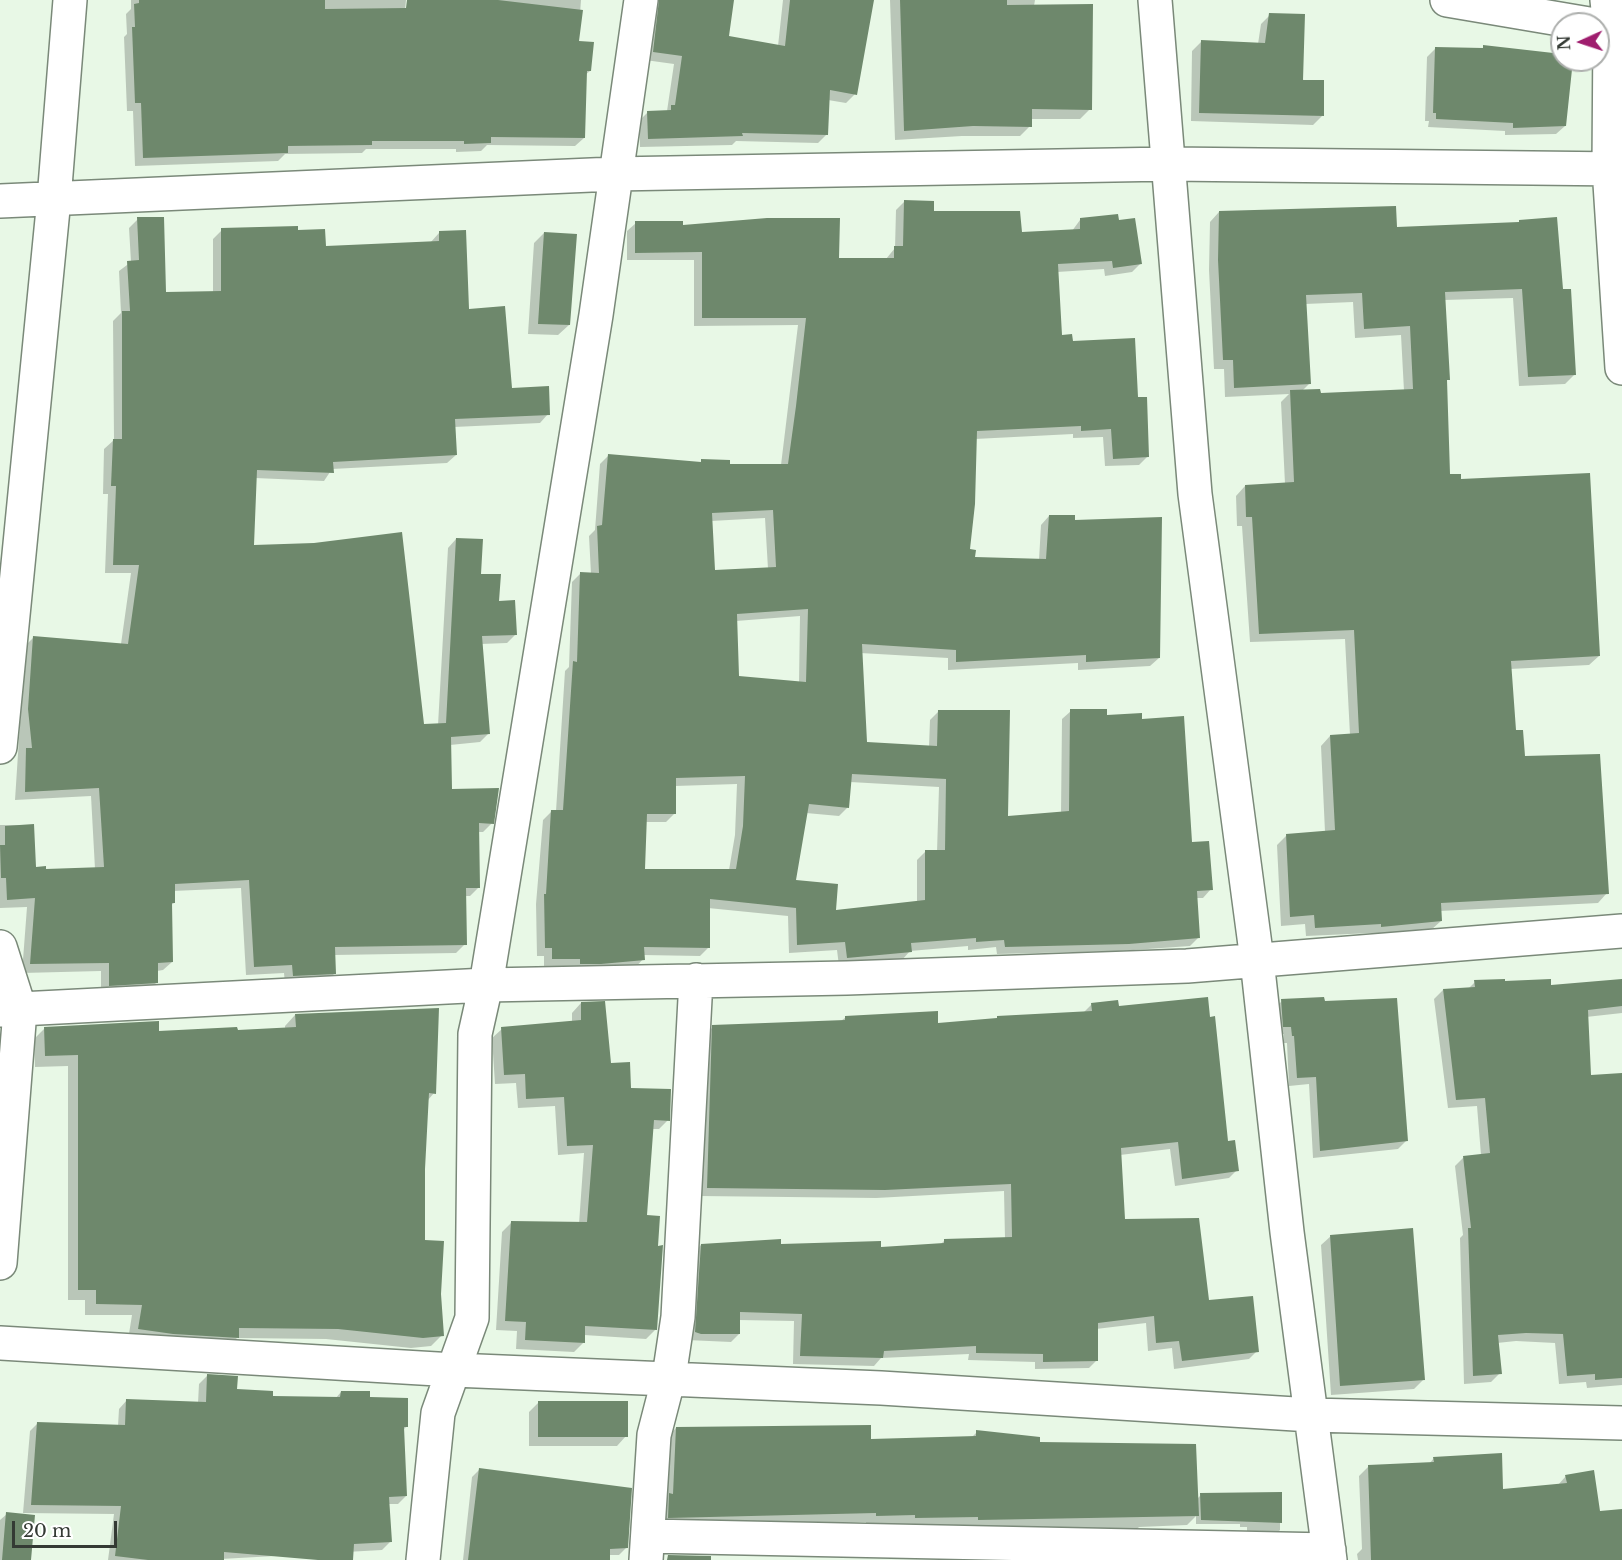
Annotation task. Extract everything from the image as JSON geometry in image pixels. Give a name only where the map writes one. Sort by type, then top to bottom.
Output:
[{"type":"street","points":[[0,747],[6,610],[54,200],[70,0]]},
{"type":"street","points":[[423,1560],[438,1413],[472,1318],[475,1035],[486,985],[596,315],[614,174],[641,0]]},
{"type":"street","points":[[696,980],[678,1317],[669,1377],[654,1435],[647,1548],[1330,1555],[1287,1232],[1257,960],[1195,494],[1155,0]]},
{"type":"street","points":[[1447,0],[1550,14]]},
{"type":"street","points":[[1609,72],[1616,168],[1622,368]]},
{"type":"street","points":[[0,201],[614,174],[1169,164],[1616,168]]},
{"type":"street","points":[[10,1010],[486,985],[859,978],[1187,966],[1622,931]]},
{"type":"street","points":[[0,947],[10,1010],[0,1263]]},
{"type":"street","points":[[0,1343],[453,1370],[669,1377],[1311,1415],[1622,1423]]},
{"type":"building","points":[[139,0],[325,0],[325,9],[406,8],[407,0],[498,0],[583,10],[579,41],[594,42],[591,71],[587,71],[585,138],[491,137],[491,143],[464,144],[464,141],[372,141],[372,145],[288,146],[288,153],[143,158],[141,103],[135,103],[132,27],[135,27],[134,4],[139,3]]},
{"type":"building","points":[[659,0],[734,0],[729,36],[785,46],[790,0],[874,0],[857,95],[830,90],[828,135],[742,133],[743,136],[648,139],[647,111],[671,110],[671,105],[675,105],[682,56],[653,52]]},
{"type":"building","points":[[900,0],[1007,0],[1007,5],[1093,4],[1092,110],[1032,109],[1032,127],[973,126],[904,131]]},
{"type":"building","points":[[1269,13],[1305,14],[1303,80],[1324,80],[1324,116],[1199,113],[1201,40],[1265,43]]},
{"type":"building","points":[[1483,45],[1550,53],[1550,72],[1572,72],[1566,126],[1513,128],[1513,123],[1436,119],[1436,113],[1433,113],[1435,47],[1483,48]]},
{"type":"building","points":[[904,200],[934,201],[934,211],[1020,211],[1022,232],[1080,229],[1080,218],[1118,214],[1119,220],[1135,218],[1142,264],[1113,268],[1112,261],[1058,264],[1062,335],[1072,334],[1073,341],[1135,338],[1138,397],[1147,397],[1149,457],[1113,459],[1111,429],[1081,431],[1081,426],[977,431],[975,504],[970,549],[976,550],[975,557],[1046,559],[1049,515],[1075,515],[1075,520],[1162,517],[1160,658],[1086,662],[1086,655],[956,662],[956,650],[862,644],[867,742],[937,746],[938,710],[1010,710],[1008,816],[1069,811],[1070,709],[1107,709],[1107,715],[1142,713],[1142,719],[1184,716],[1192,842],[1209,841],[1213,890],[1197,891],[1200,938],[1129,944],[1005,947],[1004,940],[976,942],[976,938],[911,943],[912,952],[847,958],[845,942],[797,945],[796,908],[710,899],[710,948],[644,947],[645,960],[601,964],[580,964],[580,959],[552,959],[552,948],[545,948],[544,894],[546,894],[551,810],[563,810],[573,661],[577,662],[580,572],[599,573],[597,526],[602,525],[608,454],[701,462],[701,459],[730,460],[730,464],[788,464],[806,318],[702,318],[702,252],[635,253],[635,221],[683,221],[683,225],[767,218],[840,218],[839,258],[894,258],[894,246],[903,246]],"holes":[[[773,510],[776,567],[715,570],[712,513]],[[808,609],[806,682],[739,676],[737,614]],[[852,774],[946,779],[945,850],[925,850],[925,900],[836,910],[838,884],[796,880],[809,804],[849,808]],[[745,776],[743,826],[736,869],[645,869],[647,814],[676,814],[676,778]]]},
{"type":"building","points":[[1396,206],[1397,227],[1519,222],[1519,220],[1557,217],[1563,289],[1571,289],[1576,375],[1528,377],[1522,289],[1445,292],[1450,380],[1447,380],[1450,474],[1461,474],[1461,479],[1590,473],[1600,656],[1511,661],[1516,730],[1523,730],[1525,756],[1600,754],[1609,894],[1441,903],[1442,921],[1381,927],[1381,924],[1315,928],[1314,915],[1290,917],[1286,834],[1335,830],[1330,735],[1359,733],[1354,630],[1259,634],[1252,517],[1246,517],[1245,485],[1294,482],[1290,390],[1320,389],[1321,393],[1413,389],[1410,326],[1364,329],[1362,293],[1306,295],[1311,384],[1234,388],[1233,360],[1223,360],[1218,260],[1219,211]]},
{"type":"building","points":[[137,217],[164,217],[166,292],[221,291],[221,228],[298,226],[298,230],[325,229],[326,246],[439,241],[439,231],[466,230],[469,309],[505,306],[512,388],[549,386],[550,415],[455,419],[457,455],[333,462],[334,473],[257,470],[254,545],[314,543],[402,532],[424,724],[446,723],[456,538],[483,539],[481,574],[501,574],[499,601],[515,600],[517,635],[482,636],[490,734],[451,737],[452,789],[499,788],[494,824],[479,823],[480,888],[466,888],[467,945],[335,947],[336,974],[293,976],[292,965],[254,967],[249,880],[175,884],[175,903],[172,903],[173,962],[158,963],[158,983],[109,986],[109,963],[30,964],[35,898],[7,900],[6,878],[1,878],[0,845],[5,845],[5,826],[34,824],[36,867],[46,866],[46,869],[104,867],[99,788],[25,792],[26,748],[32,748],[28,709],[33,636],[128,644],[139,565],[113,565],[116,486],[111,486],[113,439],[122,439],[122,311],[130,311],[127,261],[139,260]]},
{"type":"building","points":[[544,232],[577,234],[570,325],[538,324]]},
{"type":"building","points":[[1505,979],[1505,981],[1551,979],[1551,985],[1622,979],[1622,1006],[1588,1010],[1591,1075],[1622,1073],[1622,1378],[1595,1380],[1595,1374],[1567,1376],[1563,1334],[1526,1333],[1498,1335],[1502,1374],[1473,1376],[1468,1228],[1471,1228],[1463,1156],[1490,1153],[1485,1098],[1456,1100],[1443,989],[1475,987],[1474,980]]},
{"type":"building","points":[[1208,997],[1210,1017],[1215,1016],[1228,1141],[1235,1140],[1239,1171],[1182,1179],[1178,1142],[1121,1148],[1125,1219],[1199,1218],[1209,1300],[1253,1296],[1259,1352],[1182,1361],[1179,1341],[1156,1343],[1154,1316],[1098,1323],[1098,1361],[1043,1362],[1043,1354],[976,1353],[976,1346],[884,1351],[883,1358],[800,1356],[802,1314],[740,1312],[740,1334],[695,1332],[701,1244],[781,1239],[781,1244],[881,1241],[881,1247],[944,1243],[944,1239],[1012,1237],[1011,1184],[885,1190],[707,1188],[712,1025],[845,1020],[845,1016],[938,1011],[938,1023],[997,1018],[997,1016],[1092,1011],[1091,1003],[1118,1000],[1119,1006]]},
{"type":"building","points":[[1324,997],[1325,1001],[1397,998],[1408,1141],[1320,1151],[1316,1077],[1297,1078],[1294,1036],[1292,1036],[1291,1027],[1283,1027],[1281,999]]},
{"type":"building","points":[[605,1001],[611,1063],[630,1062],[631,1088],[671,1089],[670,1121],[654,1120],[647,1215],[660,1216],[658,1246],[663,1245],[657,1330],[585,1326],[585,1343],[525,1340],[526,1322],[505,1321],[511,1221],[587,1222],[593,1145],[567,1146],[564,1097],[526,1099],[525,1074],[504,1075],[501,1027],[581,1020],[581,1002]]},
{"type":"building","points":[[439,1008],[436,1094],[429,1093],[425,1169],[425,1240],[444,1241],[441,1294],[444,1336],[423,1338],[338,1329],[239,1328],[239,1338],[173,1334],[138,1329],[142,1305],[96,1304],[96,1290],[78,1290],[78,1055],[45,1056],[44,1027],[159,1021],[159,1031],[237,1027],[238,1030],[296,1027],[295,1014]]},
{"type":"building","points":[[1413,1228],[1425,1380],[1340,1386],[1330,1235]]},
{"type":"building","points":[[207,1374],[238,1376],[237,1389],[273,1391],[273,1396],[340,1397],[341,1391],[370,1391],[370,1397],[408,1398],[408,1427],[404,1427],[407,1496],[389,1497],[392,1542],[354,1544],[353,1560],[318,1560],[224,1552],[224,1560],[148,1560],[115,1556],[121,1506],[31,1505],[37,1422],[125,1425],[126,1399],[206,1402]]},
{"type":"building","points":[[538,1401],[628,1401],[628,1437],[538,1437]]},
{"type":"building","points":[[871,1425],[871,1439],[976,1436],[976,1430],[1040,1437],[1040,1442],[1196,1444],[1199,1516],[978,1520],[978,1517],[876,1516],[876,1513],[668,1518],[669,1493],[673,1494],[676,1427]]},
{"type":"building","points":[[1502,1453],[1503,1489],[1567,1483],[1565,1475],[1594,1470],[1600,1511],[1622,1509],[1622,1560],[1371,1560],[1368,1465],[1434,1462],[1433,1457]]},
{"type":"building","points":[[479,1468],[632,1488],[628,1548],[610,1549],[610,1560],[468,1560]]},
{"type":"building","points":[[1282,1492],[1282,1523],[1201,1520],[1200,1493]]},
{"type":"building","points":[[6,1512],[35,1515],[31,1560],[2,1560]]},
{"type":"building","points":[[668,1555],[711,1556],[711,1560],[667,1560]]}]
